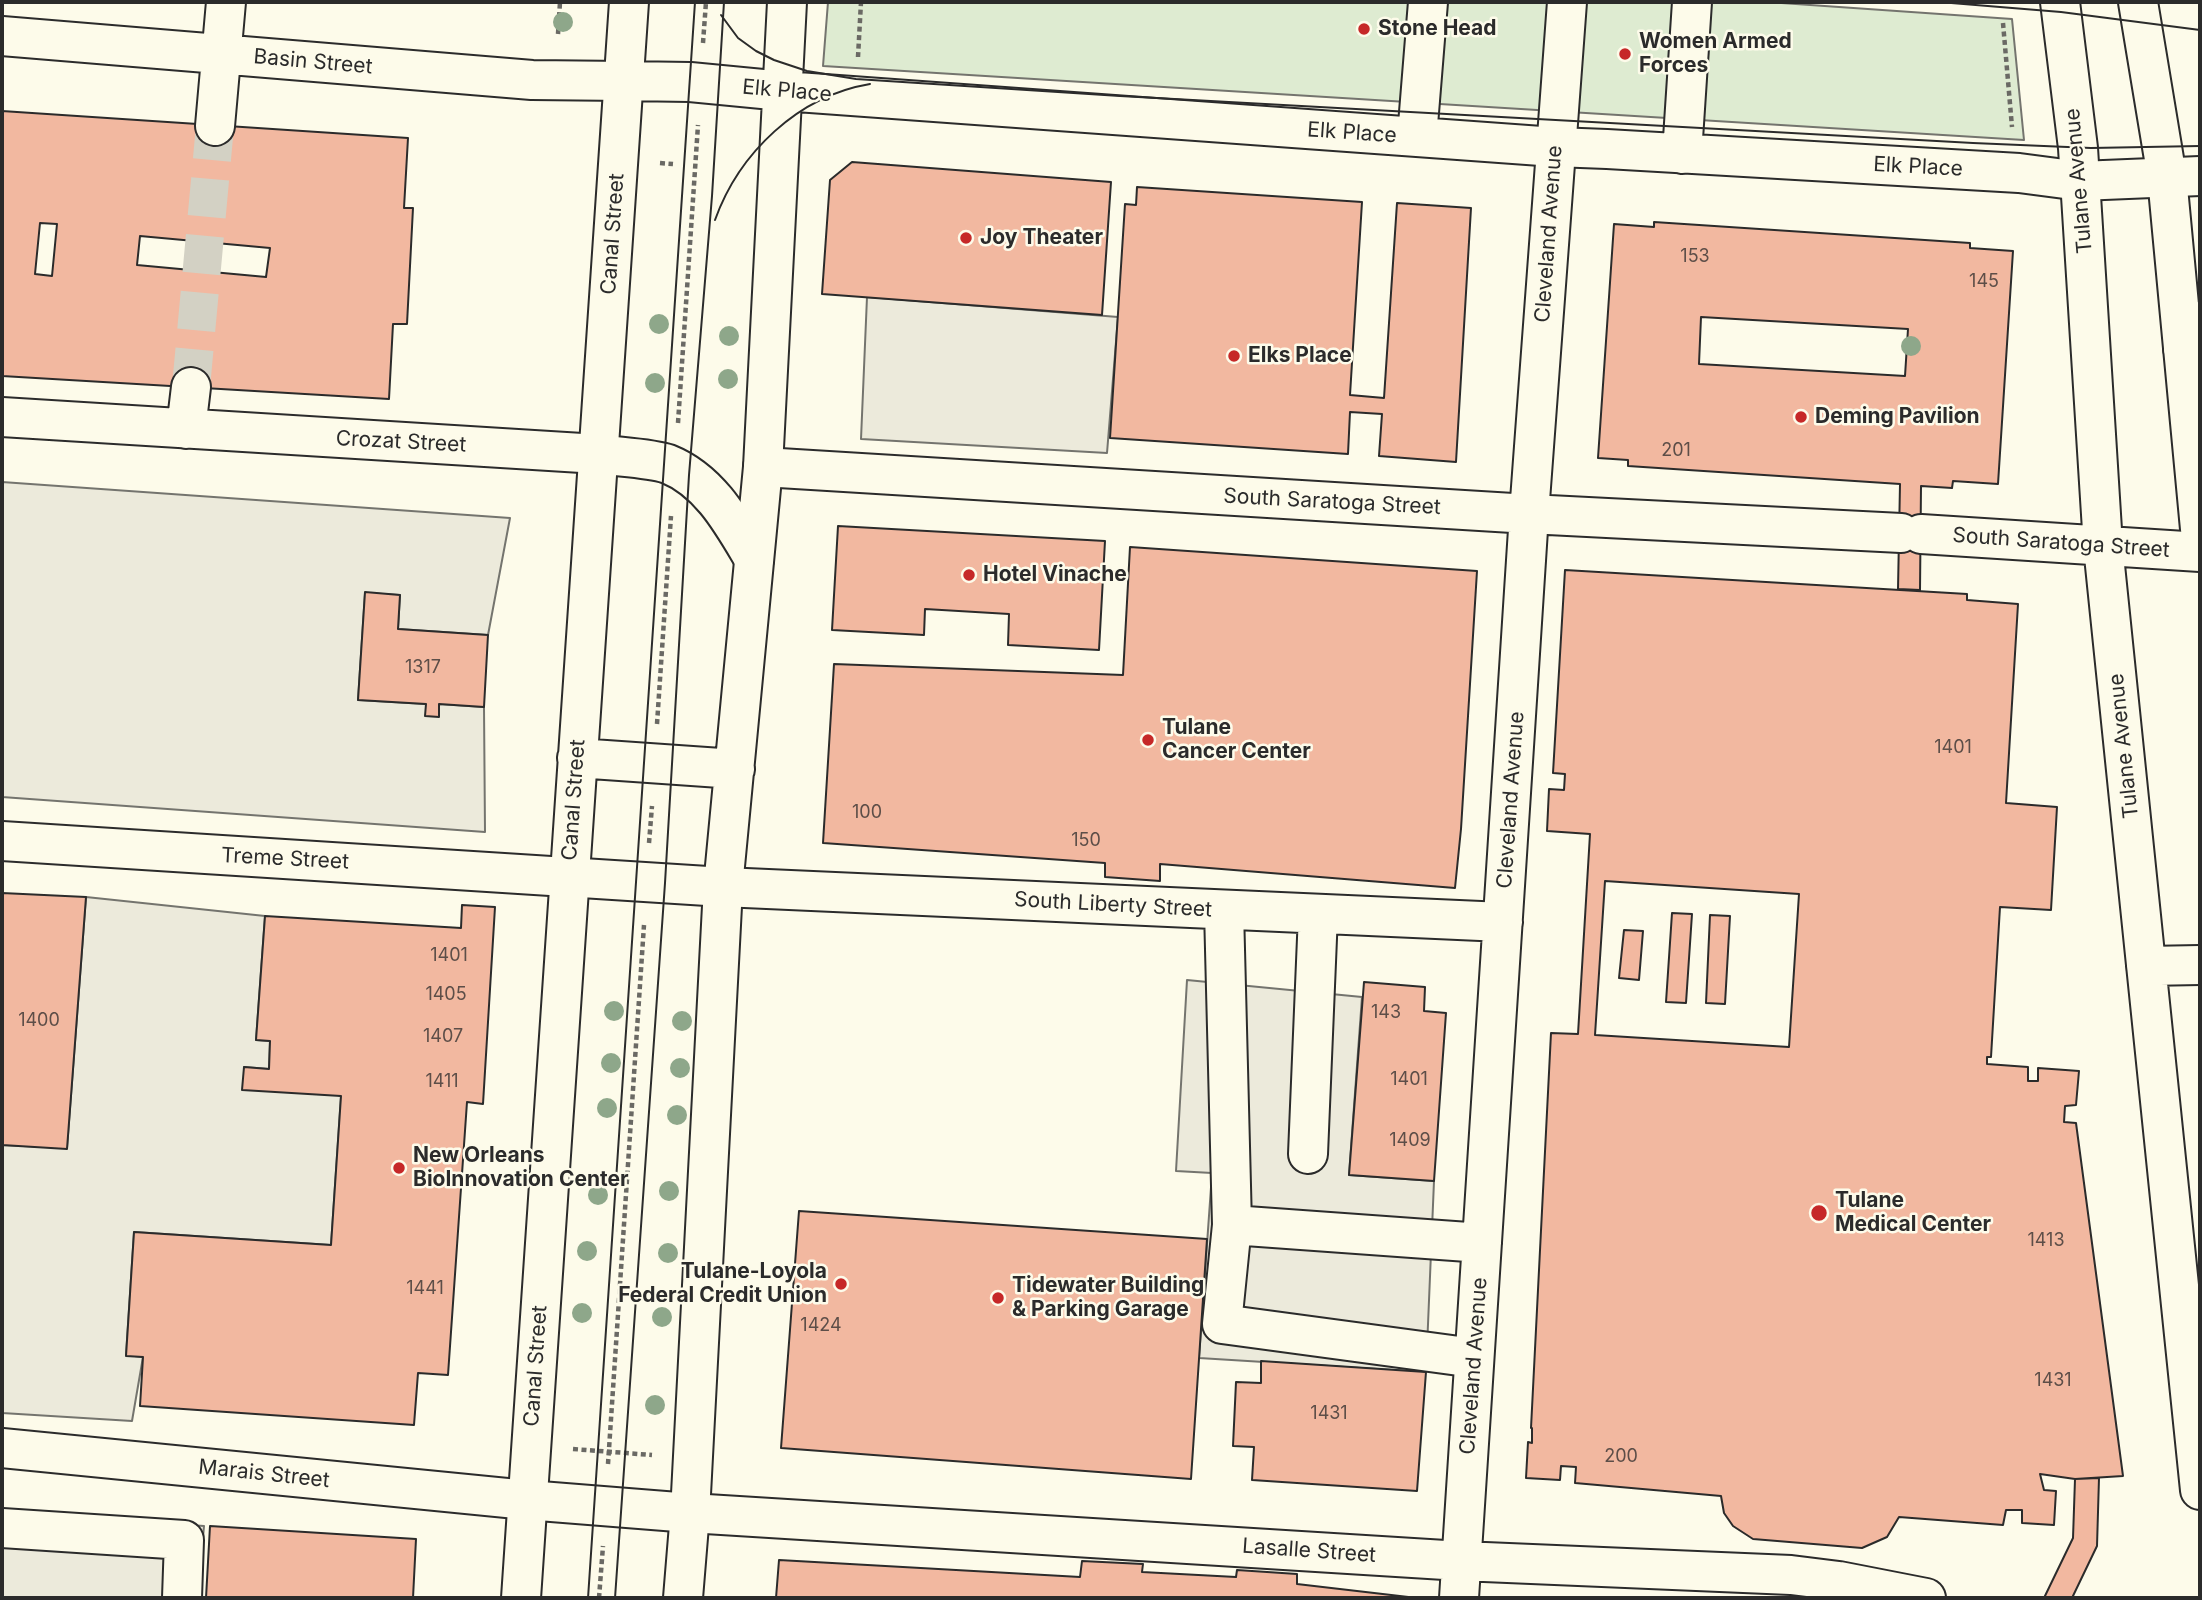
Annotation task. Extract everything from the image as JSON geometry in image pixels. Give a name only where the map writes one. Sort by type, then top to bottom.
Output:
[{"type":"street","points":[[215,126],[226,2]]},
{"type":"street","name":"Canal Street","points":[[521,1598],[629,2]]},
{"type":"street","points":[[683,1598],[690,1513],[723,887],[763,467],[787,2]]},
{"type":"street","points":[[1417,137],[1428,2]]},
{"type":"street","name":"Cleveland Avenue","points":[[1459,1598],[1529,513],[1567,2]]},
{"type":"street","points":[[1682,153],[1692,2]]},
{"type":"street","name":"Tulane Avenue","points":[[2060,2],[2080,181],[2104,546],[2200,1490]]},
{"type":"street","points":[[2138,2],[2184,177],[2200,528]]},
{"type":"street","name":"Basin Street","points":[[2,36],[532,80],[625,81]]},
{"type":"street","name":"Elk Place","points":[[625,81],[690,82],[783,92],[1555,147],[2019,173],[2080,181],[2184,177]]},
{"type":"street","points":[[186,429],[191,387]]},
{"type":"street","name":"Crozat Street","points":[[2,417],[598,454],[666,463],[689,475],[723,507],[754,559]]},
{"type":"street","name":"South Saratoga Street","points":[[763,467],[2200,552]]},
{"type":"street","points":[[577,758],[734,769]]},
{"type":"street","name":"Treme Street","points":[[2,842],[723,887]]},
{"type":"street","name":"South Liberty Street","points":[[723,887],[1503,922]]},
{"type":"street","points":[[1224,910],[1232,1225],[1223,1324],[1475,1358]]},
{"type":"street","points":[[1308,1154],[1318,914]]},
{"type":"street","points":[[2146,966],[2200,965]]},
{"type":"street","points":[[1232,1225],[1482,1243]]},
{"type":"street","name":"Marais Street","points":[[2,1448],[527,1500],[690,1513]]},
{"type":"street","name":"Lasalle Street","points":[[690,1513],[1461,1561],[1791,1575],[1839,1581],[1926,1598]]},
{"type":"street","points":[[2,1528],[184,1540],[182,1598]]},
{"type":"path","points":[[558,34],[560,2]]},
{"type":"path","points":[[857,62],[861,2]]},
{"type":"path","points":[[2003,23],[2012,127]]},
{"type":"path","points":[[658,163],[673,163]]},
{"type":"path","points":[[565,1449],[656,1455]]},
{"type":"path","points":[[599,1598],[602,1549]]},
{"type":"green space","points":[[828,2],[1767,2],[2012,19],[2024,140],[823,66]]},
{"type":"shaded area","points":[[867,297],[1118,317],[1107,453],[861,439]]},
{"type":"shaded area","points":[[2,482],[510,518],[488,635],[398,629],[400,595],[365,593],[358,700],[426,704],[439,716],[439,704],[484,707],[485,832],[2,797]]},
{"type":"shaded area","points":[[86,897],[265,916],[256,1040],[270,1041],[269,1069],[244,1067],[341,1096],[331,1245],[134,1232],[126,1355],[143,1357],[132,1421],[2,1413],[2,1145],[67,1148]]},
{"type":"shaded area","points":[[1187,980],[1362,997],[1349,1175],[1434,1181],[1426,1372],[1199,1358],[1212,1173],[1176,1171]]},
{"type":"shaded area","points":[[2,1512],[204,1526],[198,1598],[2,1598]]},
{"type":"building","points":[[2,111],[408,138],[404,208],[413,208],[407,324],[393,324],[389,399],[2,376]],"holes":[[[40,223],[57,224],[52,276],[35,274]],[[140,236],[270,248],[266,277],[137,265]]]},
{"type":"building","name":"Joy Theater","points":[[852,162],[1111,182],[1102,315],[822,294],[830,180]]},
{"type":"building","name":"Elks Place","points":[[1137,187],[1362,202],[1350,395],[1384,398],[1397,203],[1471,208],[1456,462],[1379,456],[1382,414],[1350,412],[1348,454],[1110,438],[1125,204],[1136,205]]},
{"type":"building","name":"Deming Pavilion","points":[[1654,222],[1970,243],[1970,248],[2013,251],[1998,484],[1953,481],[1952,488],[1921,486],[1920,590],[1898,589],[1900,484],[1628,466],[1628,460],[1598,458],[1614,224],[1654,227]],"holes":[[[1701,317],[1908,329],[1905,376],[1699,364]]]},
{"type":"building","name":"Hotel Vinache","points":[[838,526],[1105,541],[1099,650],[1008,645],[1009,614],[925,609],[924,635],[832,630]]},
{"type":"building","name":"Tulane Cancer Center","points":[[1130,547],[1477,571],[1455,888],[1160,864],[1160,881],[1105,877],[1105,863],[823,843],[834,664],[1123,675]]},
{"type":"building","name":"Tulane Medical Center","points":[[1565,570],[1967,594],[1967,600],[2018,604],[2006,803],[2057,807],[2051,910],[2000,907],[1991,1057],[1987,1057],[1987,1064],[2028,1067],[2028,1081],[2038,1081],[2038,1068],[2079,1071],[2076,1105],[2065,1106],[2064,1122],[2076,1123],[2123,1476],[2075,1479],[2040,1474],[2044,1490],[2056,1491],[2054,1525],[2022,1523],[2022,1510],[2006,1510],[2003,1525],[1899,1517],[1887,1537],[1862,1548],[1753,1539],[1733,1526],[1724,1513],[1721,1496],[1575,1483],[1576,1467],[1561,1466],[1560,1480],[1526,1478],[1528,1442],[1532,1443],[1551,1033],[1578,1034],[1590,834],[1547,831],[1549,789],[1564,790],[1565,774],[1553,773]],"holes":[[[1605,881],[1799,894],[1789,1047],[1595,1035]]]},
{"type":"building","points":[[365,592],[400,595],[398,629],[488,635],[484,707],[439,704],[439,717],[425,716],[426,704],[358,700]]},
{"type":"building","points":[[2,893],[86,897],[67,1149],[2,1145]]},
{"type":"building","name":"New Orleans BioInnovation Center","points":[[462,905],[495,907],[483,1104],[467,1102],[448,1375],[418,1373],[414,1425],[140,1406],[143,1357],[126,1356],[134,1232],[331,1245],[341,1096],[242,1090],[244,1067],[269,1069],[270,1041],[256,1040],[265,916],[461,928]]},
{"type":"building","points":[[1672,913],[1692,914],[1686,1003],[1666,1002]]},
{"type":"building","points":[[1710,915],[1730,916],[1725,1004],[1706,1003]]},
{"type":"building","points":[[1624,930],[1643,931],[1639,980],[1619,978]]},
{"type":"building","points":[[1364,982],[1425,987],[1424,1011],[1446,1013],[1434,1181],[1349,1175]]},
{"type":"building","name":"Tidewater Building & Parking Garage","points":[[799,1211],[1207,1239],[1191,1479],[781,1448]]},
{"type":"building","points":[[1261,1361],[1426,1372],[1417,1491],[1252,1480],[1254,1447],[1233,1446],[1236,1382],[1261,1383]]},
{"type":"building","points":[[2099,1478],[2097,1546],[2072,1598],[2044,1598],[2073,1538],[2075,1479]]},
{"type":"building","points":[[210,1526],[416,1539],[413,1598],[206,1598]]},
{"type":"building","points":[[779,1560],[1080,1577],[1082,1561],[1143,1564],[1142,1572],[1236,1577],[1237,1570],[1297,1574],[1297,1584],[1417,1598],[776,1598]]},
{"type":"tunnel","points":[[191,387],[215,126]]},
{"type":"tram line","points":[[588,1598],[695,2]]},
{"type":"tram line","points":[[615,1598],[665,883],[689,475],[712,196],[724,2]]},
{"type":"tram line","points":[[1939,2],[2061,12],[2200,30]]},
{"type":"tram line","points":[[721,15],[738,38],[774,60],[807,71],[856,79],[1973,143],[2091,148],[2200,146]]},
{"type":"tram line","points":[[715,220],[739,172],[775,131],[819,101],[870,84]]},
{"type":"place","name":"Stone Head","points":[[1364,29]]},
{"type":"place","name":"Women Armed Forces","points":[[1625,54]]},
{"type":"place","name":"Joy Theater","points":[[966,238]]},
{"type":"place","name":"Elks Place","points":[[1234,356]]},
{"type":"place","name":"Deming Pavilion","points":[[1801,417]]},
{"type":"place","name":"Hotel Vinache","points":[[969,575]]},
{"type":"place","name":"Tulane Cancer Center","points":[[1148,740]]},
{"type":"place","name":"New Orleans BioInnovation Center","points":[[399,1168]]},
{"type":"place","name":"Tulane Medical Center","points":[[1819,1213]]},
{"type":"place","name":"Tulane-Loyola Federal Credit Union","points":[[841,1284]]},
{"type":"place","name":"Tidewater Building & Parking Garage","points":[[998,1298]]}]
